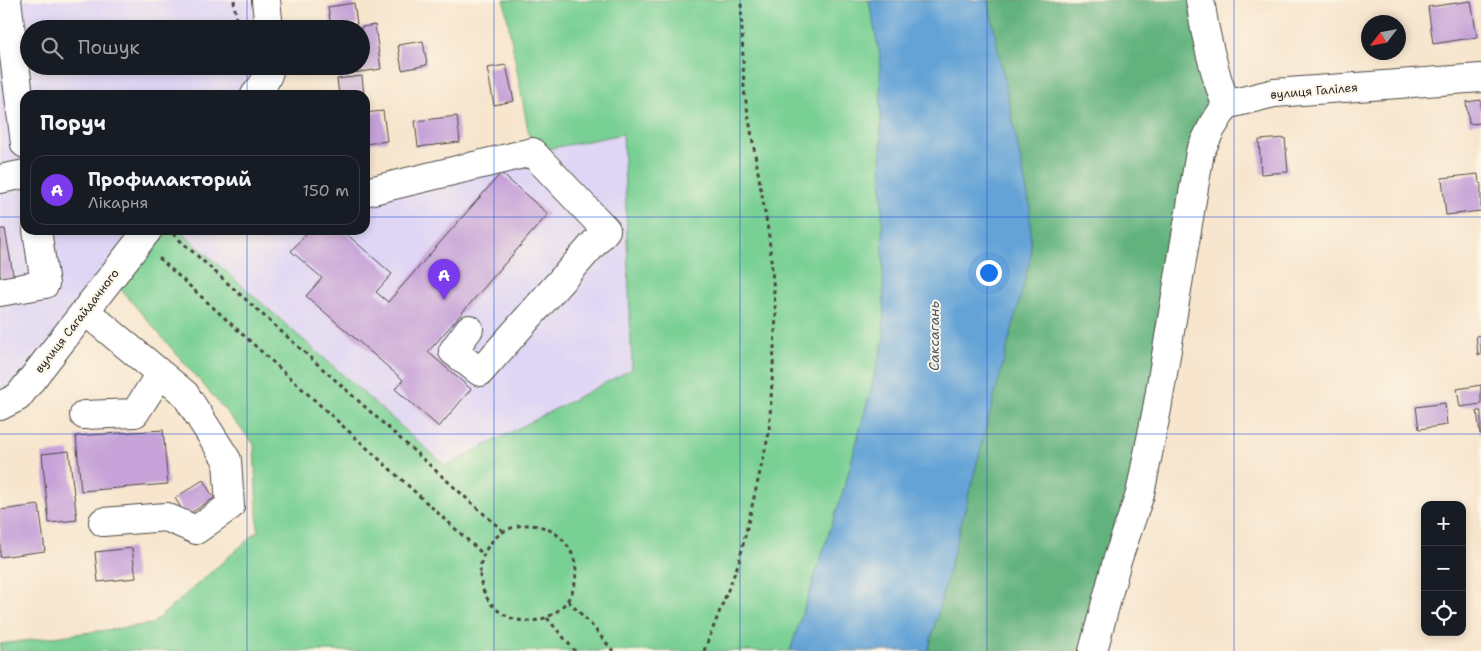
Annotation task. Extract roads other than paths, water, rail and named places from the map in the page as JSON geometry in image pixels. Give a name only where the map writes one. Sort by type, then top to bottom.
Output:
[{"type":"street","points":[[7,0],[20,104]]},
{"type":"street","points":[[266,0],[268,20]]},
{"type":"street","points":[[1093,651],[1117,561],[1140,494],[1157,409],[1200,152],[1211,129],[1226,105],[1218,83],[1200,0]]},
{"type":"street","points":[[260,90],[268,75]]},
{"type":"street","name":"вулиця Галілея","points":[[1226,105],[1274,93],[1481,78]]},
{"type":"street","points":[[370,191],[532,152],[606,230],[480,372],[453,351],[469,328]]},
{"type":"street","points":[[0,179],[20,175]]},
{"type":"street","points":[[0,292],[44,284],[38,235]]},
{"type":"street","name":"вулиця Сагайдачного","points":[[0,406],[18,397],[144,235]]},
{"type":"street","points":[[85,311],[185,394],[227,460],[230,506],[196,530],[166,517],[103,522]]},
{"type":"street","points":[[84,415],[135,413],[160,374]]},
{"type":"water","name":"Саксагань","points":[[869,0],[988,0],[1030,206],[1031,256],[928,651],[790,651],[846,482],[884,340],[880,56]]},
{"type":"place","name":"Профилакторий","points":[[444,300]]}]
